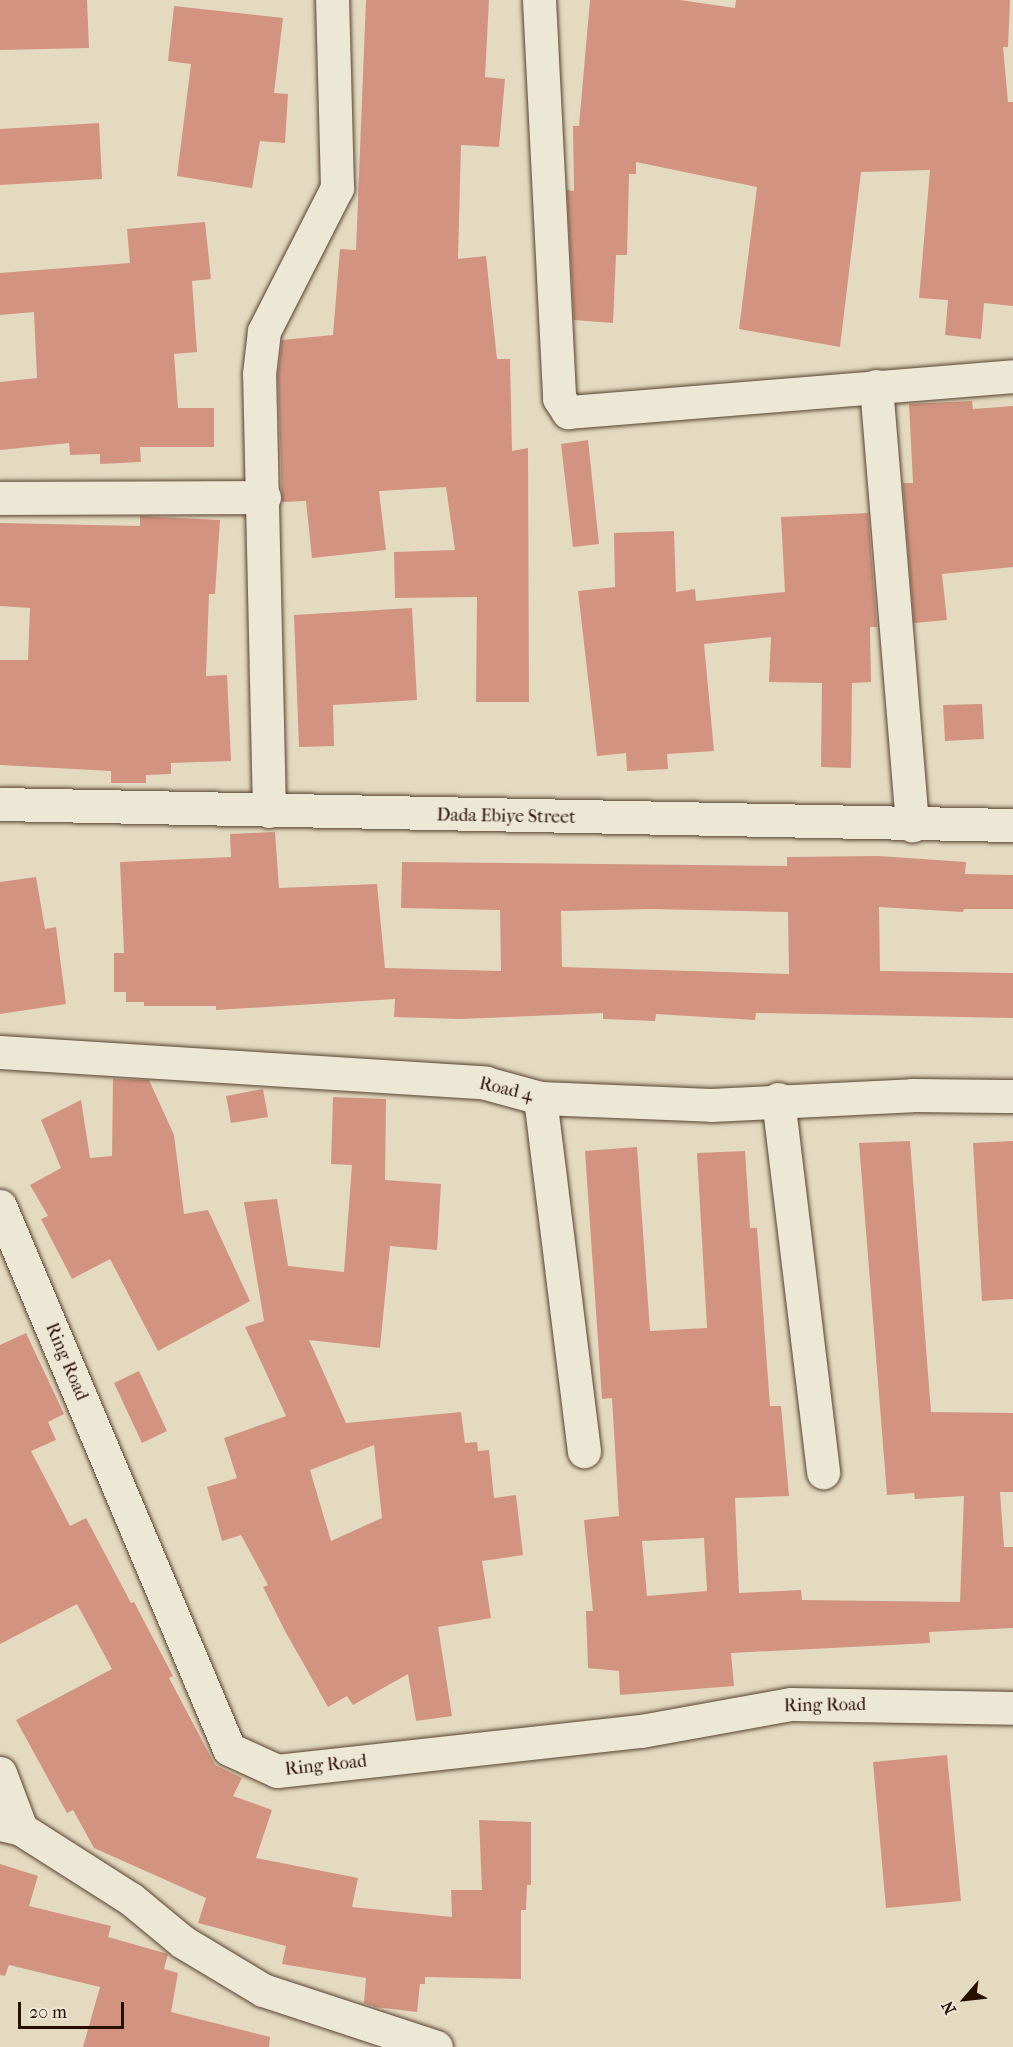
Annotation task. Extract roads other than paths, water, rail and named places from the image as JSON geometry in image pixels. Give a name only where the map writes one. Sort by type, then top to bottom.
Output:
[{"type":"street","points":[[269,811],[264,497],[257,406],[264,331],[337,188],[332,0]]},
{"type":"street","points":[[539,0],[560,398],[568,412],[1013,376]]},
{"type":"street","points":[[876,386],[912,826]]},
{"type":"street","points":[[0,498],[264,497]]},
{"type":"street","name":"Dada Ebiye Street","points":[[0,804],[912,826],[1013,825]]},
{"type":"street","name":"Road 4","points":[[0,1052],[486,1083],[540,1098],[711,1105],[778,1100],[1013,1096]]},
{"type":"street","points":[[540,1098],[584,1451]]},
{"type":"street","points":[[778,1100],[823,1472]]},
{"type":"street","name":"Ring Road","points":[[0,1206],[228,1749],[277,1772],[641,1731],[791,1704],[1013,1708]]},
{"type":"street","points":[[0,1773],[11,1827],[131,1899],[183,1942],[264,1990],[436,2047]]}]
